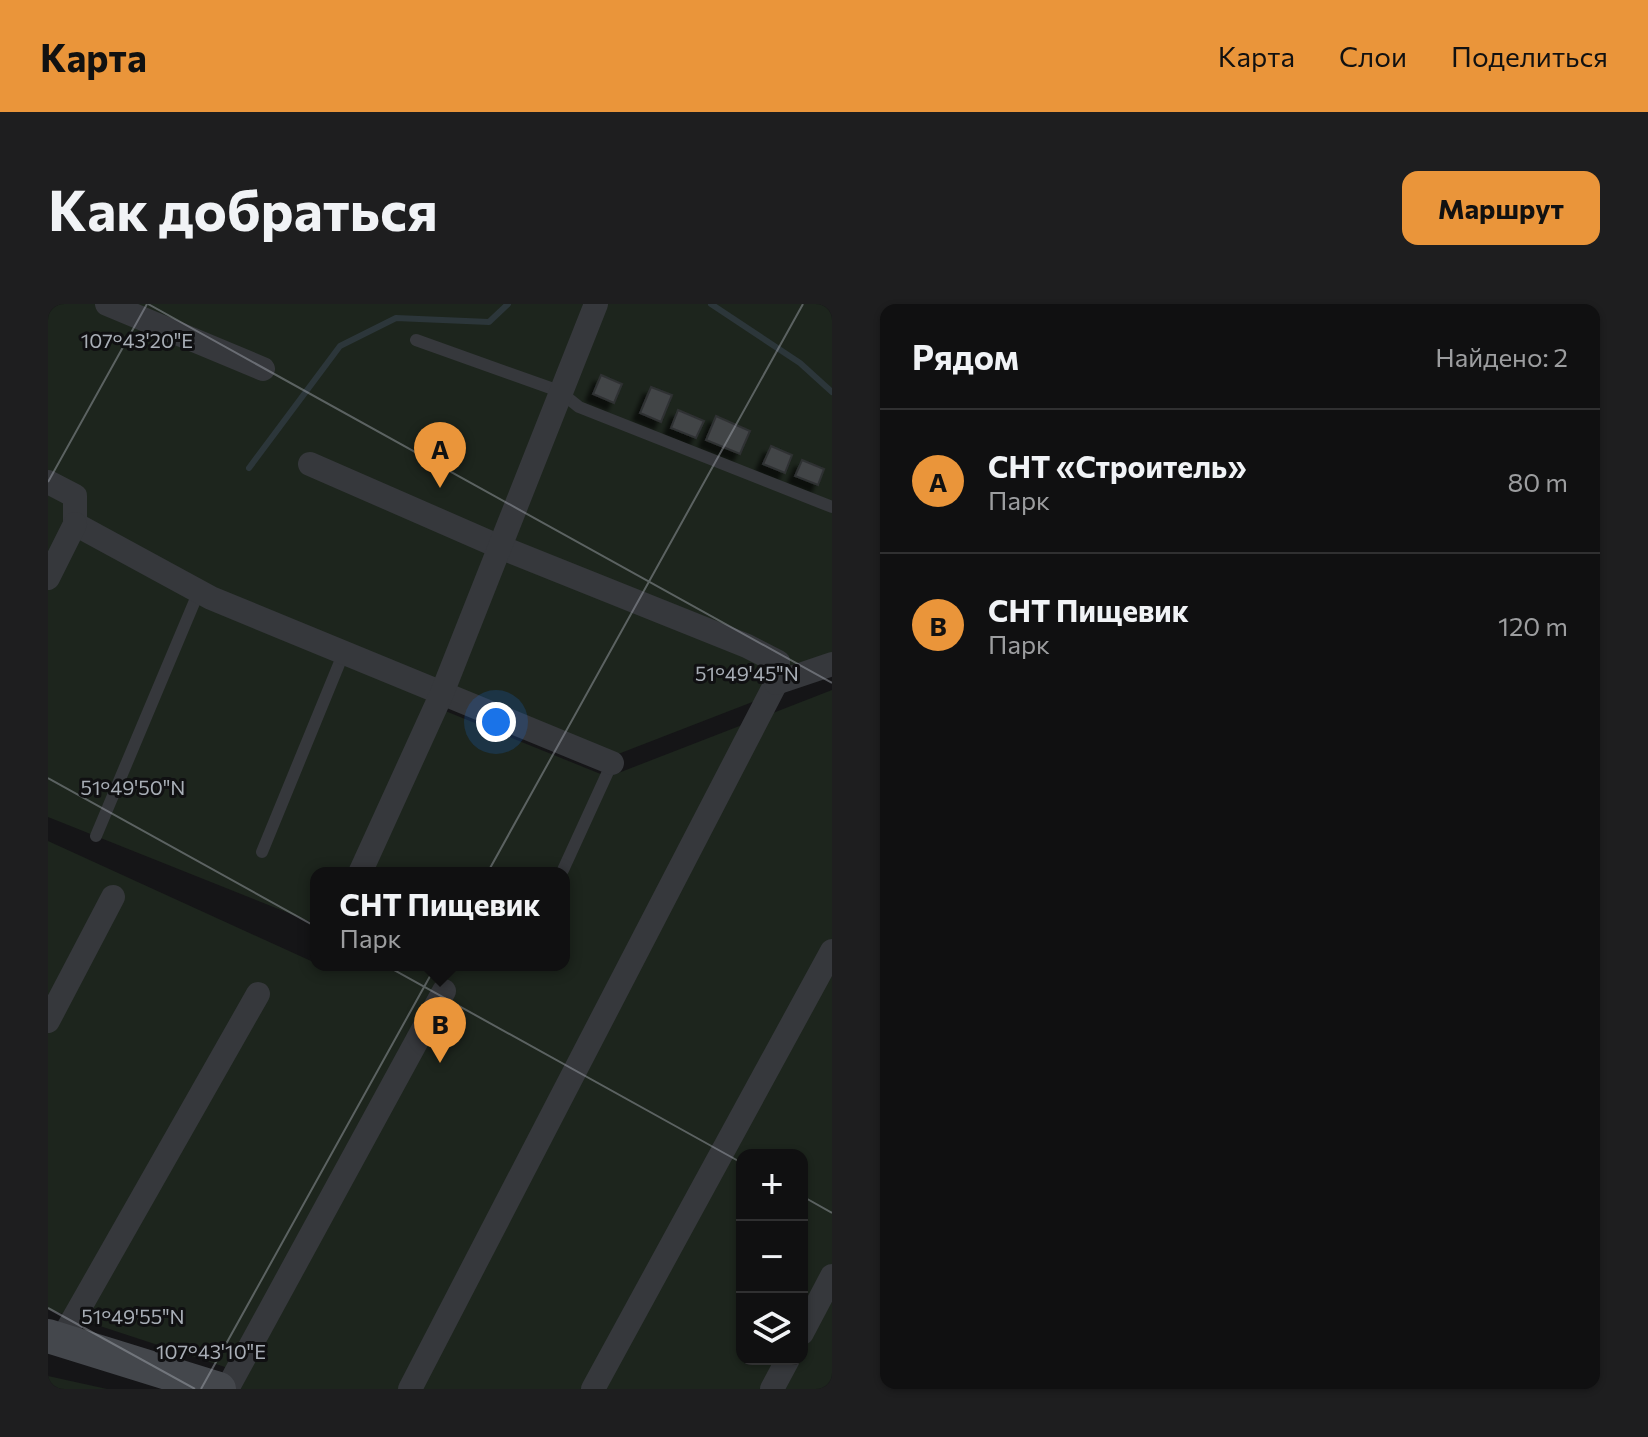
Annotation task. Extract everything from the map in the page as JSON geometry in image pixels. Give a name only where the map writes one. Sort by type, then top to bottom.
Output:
[{"type":"street","points":[[107,304],[263,369]]},
{"type":"street","points":[[363,867],[442,693],[596,304]]},
{"type":"street","points":[[310,464],[500,547],[747,646],[778,662],[776,683],[410,1389]]},
{"type":"street","points":[[48,482],[75,496],[75,524],[48,578]]},
{"type":"street","points":[[75,524],[199,591],[612,763]]},
{"type":"street","points":[[776,683],[832,664]]},
{"type":"street","points":[[48,1021],[113,897]]},
{"type":"street","points":[[593,1389],[832,951]]},
{"type":"street","points":[[227,1389],[444,991]]},
{"type":"street","points":[[219,1389],[55,1338],[258,994]]},
{"type":"street","points":[[808,1322],[832,1276]]},
{"type":"street","points":[[772,1389],[785,1365]]},
{"type":"lane","points":[[416,340],[559,391],[579,407],[832,507]]},
{"type":"lane","points":[[96,836],[199,591]]},
{"type":"lane","points":[[262,852],[344,652]]},
{"type":"lane","points":[[564,867],[612,763]]},
{"type":"shaded area","points":[[48,304],[832,304],[832,671],[613,756],[436,691],[351,867],[310,867],[310,922],[48,817]]},
{"type":"shaded area","points":[[832,690],[832,1389],[220,1389],[225,1367],[48,1309],[48,841],[310,961],[310,971],[570,971],[570,867],[373,867],[433,706],[608,777]]},
{"type":"shaded area","points":[[48,1376],[107,1389],[48,1389]]},
{"type":"building","points":[[601,375],[622,384],[614,403],[593,394]]},
{"type":"building","points":[[651,387],[672,395],[661,422],[640,413]]},
{"type":"building","points":[[678,410],[704,421],[696,438],[671,428]]},
{"type":"building","points":[[716,416],[750,431],[740,454],[706,440]]},
{"type":"building","points":[[771,446],[792,455],[785,473],[763,464]]},
{"type":"building","points":[[802,460],[824,469],[818,485],[795,476]]},
{"type":"waterway","points":[[249,468],[340,346],[396,318],[489,322],[508,304]]},
{"type":"waterway","points":[[711,304],[800,363],[832,392]]},
{"type":"place","name":"СНТ «Строитель»","points":[[440,488]]},
{"type":"place","name":"СНТ Пищевик","points":[[440,1063]]}]
